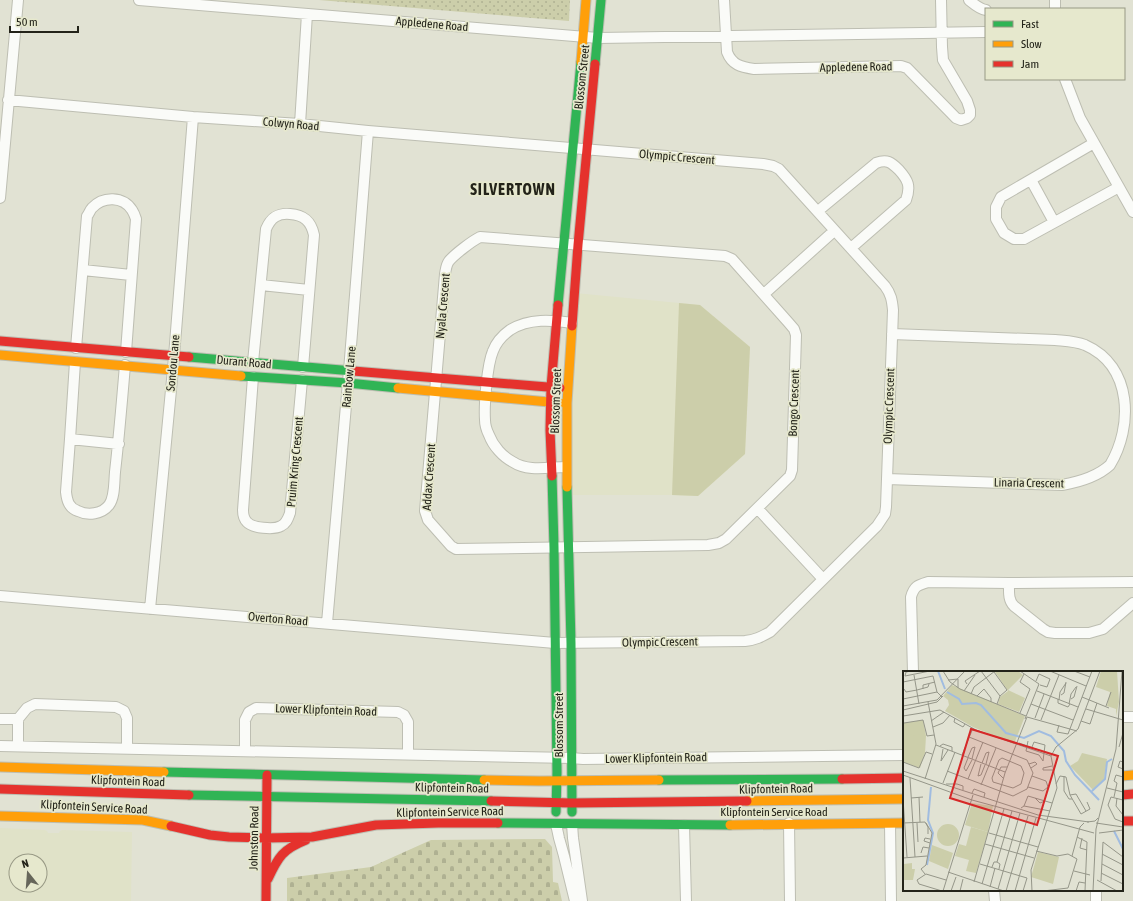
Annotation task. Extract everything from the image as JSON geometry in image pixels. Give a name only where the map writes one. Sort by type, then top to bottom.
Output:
[{"type":"street","points":[[0,198],[18,0]]},
{"type":"street","name":"Appledene Road","points":[[139,0],[598,38],[985,32]]},
{"type":"street","name":"Blossom Street","points":[[556,824],[557,781],[554,547],[551,467],[551,387],[556,321],[574,148],[586,0]]},
{"type":"street","name":"Blossom Street","points":[[572,824],[571,643],[566,467],[566,403],[578,245],[601,0]]},
{"type":"street","points":[[724,0],[726,35]]},
{"type":"street","points":[[941,0],[942,32]]},
{"type":"street","points":[[969,0],[976,6],[985,10]]},
{"type":"street","points":[[300,124],[307,14]]},
{"type":"street","name":"Appledene Road","points":[[726,35],[727,52],[730,58],[735,64],[743,68],[901,66],[907,68],[956,118],[961,120],[970,115],[970,110],[943,60],[942,32]]},
{"type":"street","points":[[1065,80],[1077,111],[1133,212]]},
{"type":"street","name":"Colwyn Road","points":[[8,100],[574,148]]},
{"type":"street","name":"Sondou Lane","points":[[150,609],[173,369],[193,116]]},
{"type":"street","name":"Rainbow Lane","points":[[327,623],[368,131]]},
{"type":"street","points":[[1094,143],[1001,197],[996,208],[996,219],[1004,233],[1014,239],[1024,239],[1119,187]]},
{"type":"street","name":"Olympic Crescent","points":[[555,643],[754,640],[762,637],[770,632],[877,526],[885,514],[886,507],[893,310],[890,292],[885,286],[779,169],[773,166],[574,148]]},
{"type":"street","points":[[818,211],[876,163],[882,161],[891,162],[907,179],[908,194],[906,200],[851,248]]},
{"type":"street","points":[[1031,180],[1054,222]]},
{"type":"street","points":[[76,348],[87,216],[90,209],[105,199],[118,199],[126,203],[133,210],[136,219],[126,352]]},
{"type":"street","points":[[253,362],[266,229],[269,222],[277,215],[299,215],[304,218],[312,228],[314,235],[303,367]]},
{"type":"street","points":[[764,294],[834,231]]},
{"type":"street","name":"Nyala Crescent","points":[[436,392],[445,274],[450,260],[473,240],[480,237],[578,245]]},
{"type":"street","name":"Bongo Crescent","points":[[569,547],[708,545],[719,543],[726,539],[790,476],[792,470],[796,340],[794,329],[732,259],[725,256],[578,245]]},
{"type":"street","points":[[83,270],[131,275]]},
{"type":"street","points":[[261,285],[309,290]]},
{"type":"street","points":[[566,467],[524,467],[513,463],[503,455],[489,436],[485,422],[486,395],[490,359],[493,350],[500,339],[511,330],[533,321],[572,323]]},
{"type":"street","name":"Linaria Crescent","points":[[887,479],[1062,485],[1083,481],[1099,473],[1109,465],[1119,453],[1126,441],[1131,426],[1132,414],[1126,386],[1115,369],[1106,358],[1078,343],[1055,340],[892,334]]},
{"type":"street","name":"Durant Road","points":[[0,341],[567,388]]},
{"type":"street","name":"Durant Road","points":[[0,355],[252,377],[348,383],[566,403]]},
{"type":"street","points":[[75,362],[66,492],[67,501],[70,506],[80,512],[95,513],[101,512],[110,504],[113,496],[119,444],[124,365]]},
{"type":"street","name":"Pruim Kring Crescent","points":[[252,377],[243,510],[244,517],[251,525],[275,528],[282,526],[288,520],[290,513],[302,380]]},
{"type":"street","name":"Addax Crescent","points":[[436,392],[426,511],[428,520],[456,549],[569,547]]},
{"type":"street","points":[[70,439],[119,444]]},
{"type":"street","points":[[758,509],[823,579]]},
{"type":"street","points":[[913,671],[911,597],[914,589],[919,584],[928,582],[1133,582]]},
{"type":"street","points":[[1009,583],[1009,597],[1011,603],[1042,629],[1048,632],[1096,632],[1103,629],[1133,603]]},
{"type":"street","name":"Overton Road","points":[[0,596],[555,643]]},
{"type":"street","points":[[18,746],[18,719],[27,708],[35,704],[116,707],[124,711],[127,718],[127,748]]},
{"type":"street","name":"Lower Klipfontein Road","points":[[245,751],[245,720],[249,712],[256,708],[398,712],[404,715],[408,722],[408,755]]},
{"type":"street","points":[[0,719],[18,719]]},
{"type":"street","name":"Lower Klipfontein Road","points":[[0,746],[583,759],[903,755]]},
{"type":"street","name":"Klipfontein Road","points":[[0,766],[267,776],[557,781],[903,778]]},
{"type":"street","points":[[1123,776],[1133,775]]},
{"type":"street","name":"Johnston Road","points":[[266,901],[267,776]]},
{"type":"street","name":"Klipfontein Road","points":[[0,789],[267,797],[556,803],[903,799]]},
{"type":"street","points":[[1123,795],[1133,794]]},
{"type":"street","name":"Klipfontein Service Road","points":[[0,816],[143,820],[210,835],[266,838],[312,837],[376,825],[438,823],[684,825],[903,823]]},
{"type":"street","points":[[556,824],[558,838],[575,901]]},
{"type":"street","points":[[572,824],[582,901]]},
{"type":"street","points":[[789,824],[790,901]]},
{"type":"street","points":[[890,824],[891,901]]},
{"type":"street","points":[[684,825],[686,901]]},
{"type":"street","points":[[266,884],[277,860],[284,850],[296,843],[312,837]]},
{"type":"street","points":[[994,891],[995,901]]},
{"type":"shaded area","points":[[575,293],[700,305],[750,347],[745,454],[698,496],[567,495]]},
{"type":"shaded area","points":[[0,828],[45,830],[48,833],[59,833],[62,830],[132,832],[131,901],[0,901]]},
{"type":"green space","points":[[319,0],[570,0],[569,21]]},
{"type":"green space","points":[[679,303],[700,305],[750,347],[745,454],[698,496],[672,495]]},
{"type":"green space","points":[[545,839],[552,847],[553,882],[558,883],[562,901],[287,901],[287,878],[371,867],[431,840]]},
{"type":"traffic: fast","points":[[595,64],[601,0]]},
{"type":"traffic: fast","points":[[558,305],[581,62]]},
{"type":"traffic: fast","points":[[189,357],[353,371]]},
{"type":"traffic: fast","points":[[241,376],[398,388]]},
{"type":"traffic: fast","points":[[552,476],[557,772],[556,812]]},
{"type":"traffic: fast","points":[[567,487],[571,643],[572,812]]},
{"type":"traffic: fast","points":[[164,772],[484,780]]},
{"type":"traffic: fast","points":[[659,780],[842,779]]},
{"type":"traffic: fast","points":[[189,795],[491,801]]},
{"type":"traffic: fast","points":[[498,823],[730,825]]},
{"type":"traffic: slow","points":[[581,62],[586,0]]},
{"type":"traffic: slow","points":[[567,487],[567,403],[572,326]]},
{"type":"traffic: slow","points":[[0,355],[241,376]]},
{"type":"traffic: slow","points":[[398,388],[560,403]]},
{"type":"traffic: slow","points":[[0,767],[164,772]]},
{"type":"traffic: slow","points":[[1123,776],[1133,775]]},
{"type":"traffic: slow","points":[[484,780],[659,780]]},
{"type":"traffic: slow","points":[[747,801],[903,799]]},
{"type":"traffic: slow","points":[[0,816],[143,820],[171,826]]},
{"type":"traffic: slow","points":[[730,825],[903,823]]},
{"type":"traffic: jam","points":[[572,326],[595,64]]},
{"type":"traffic: jam","points":[[552,476],[550,430],[551,387],[558,305]]},
{"type":"traffic: jam","points":[[0,341],[189,357]]},
{"type":"traffic: jam","points":[[353,371],[560,388]]},
{"type":"traffic: jam","points":[[266,901],[267,775]]},
{"type":"traffic: jam","points":[[842,779],[903,778]]},
{"type":"traffic: jam","points":[[0,789],[189,795]]},
{"type":"traffic: jam","points":[[1123,795],[1133,794]]},
{"type":"traffic: jam","points":[[491,801],[572,803],[747,801]]},
{"type":"traffic: jam","points":[[1123,821],[1133,821]]},
{"type":"traffic: jam","points":[[171,826],[210,835],[266,838],[312,837],[376,825],[498,823]]},
{"type":"traffic: jam","points":[[268,879],[278,859],[287,850],[306,840]]},
{"type":"district","name":"SILVERTOWN","points":[[513,189]]}]
